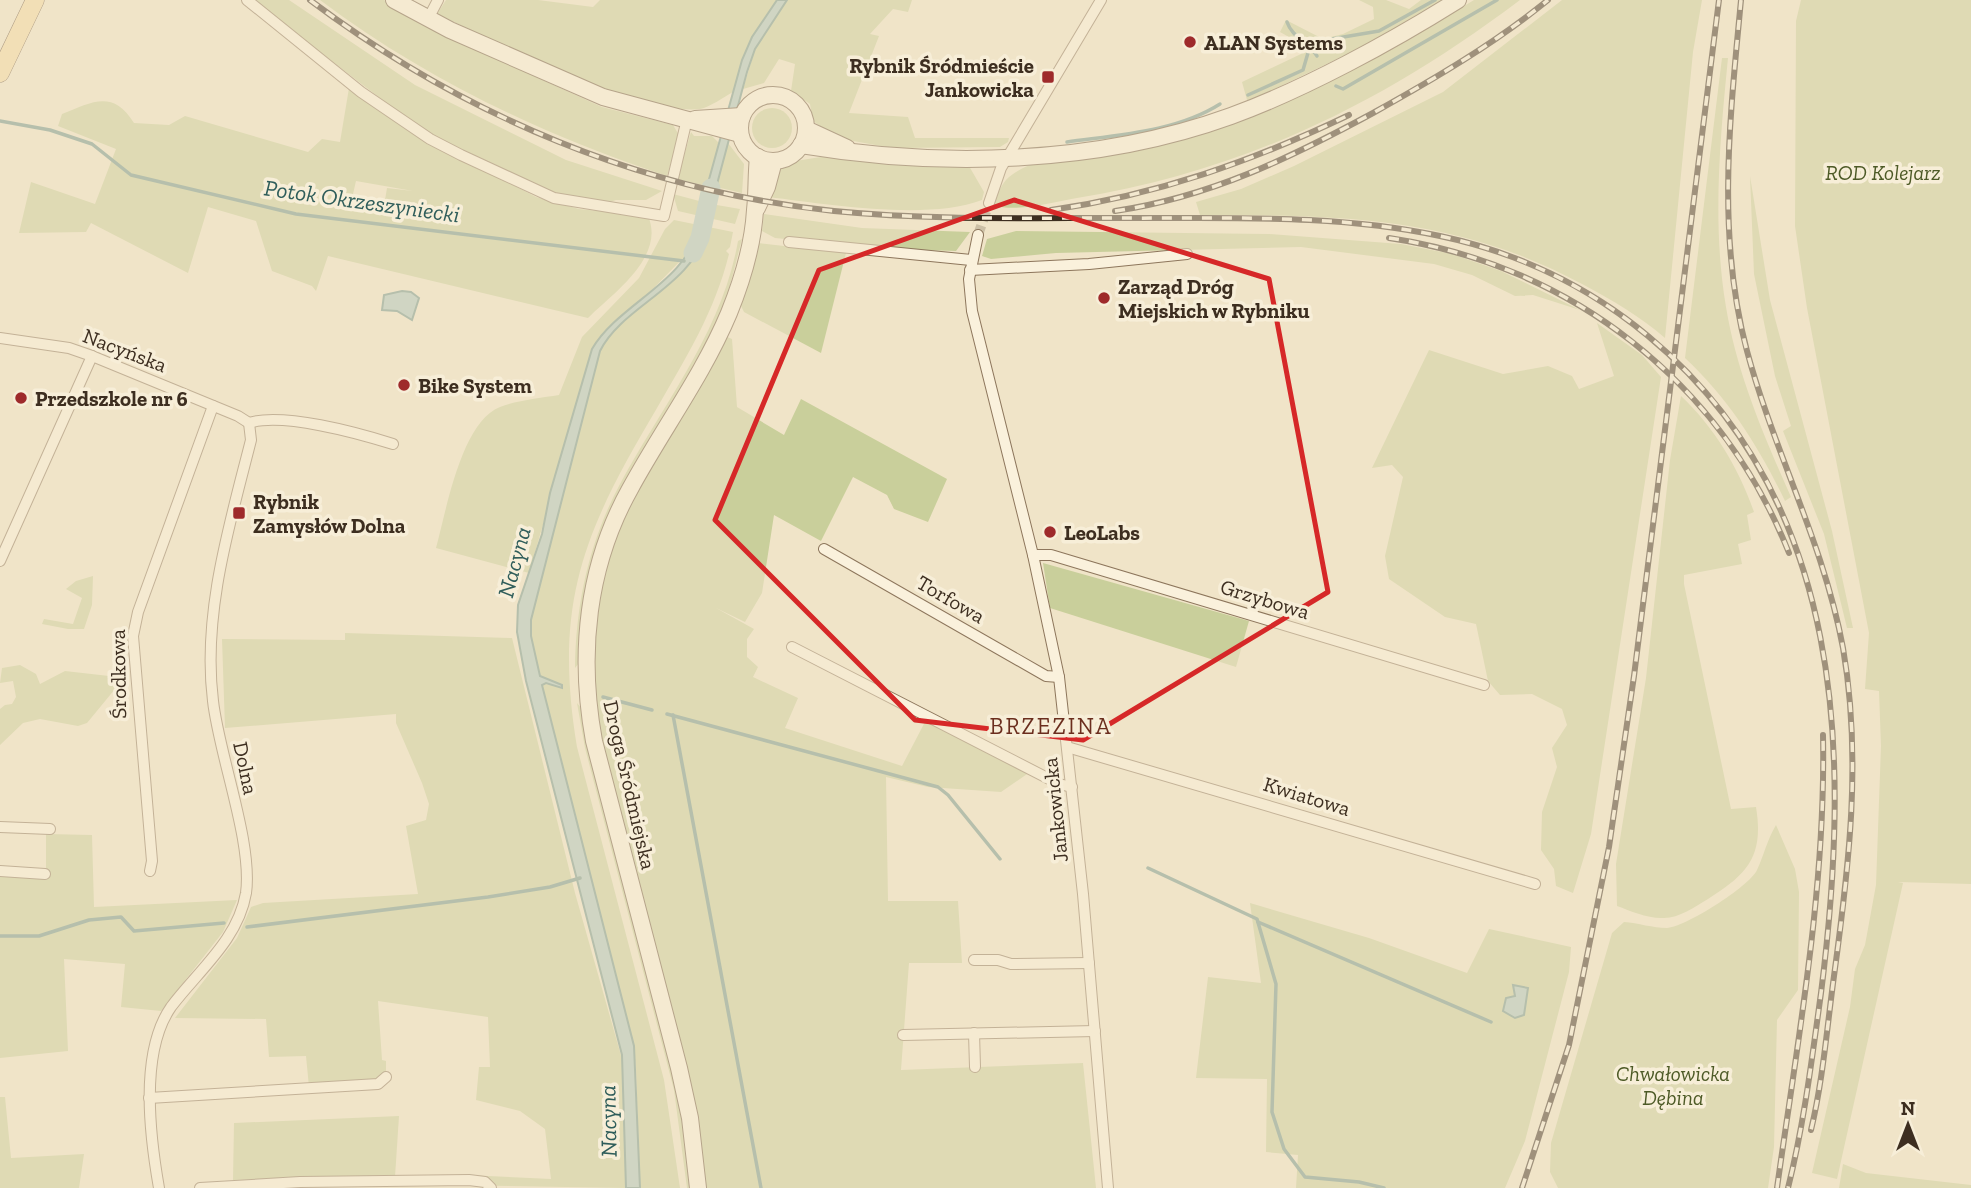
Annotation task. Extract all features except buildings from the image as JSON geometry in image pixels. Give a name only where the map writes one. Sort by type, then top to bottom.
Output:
[{"type":"main road","points":[[0,73],[35,0]]},
{"type":"main road","points":[[394,0],[428,19],[603,97],[690,120],[710,121],[742,116]]},
{"type":"main road","points":[[803,137],[852,151],[931,158],[1009,156],[1121,145],[1231,116],[1327,72],[1458,0]]},
{"type":"main road","points":[[779,95],[801,110],[803,137],[789,156],[766,159],[744,145],[740,134],[742,116],[757,99],[779,95]]},
{"type":"main road","points":[[710,121],[740,134]]},
{"type":"main road","name":"Droga Śródmiejska","points":[[698,1188],[690,1118],[679,1068],[594,741],[586,685],[586,636],[594,584],[611,528],[629,489],[724,324],[744,268],[766,159]]},
{"type":"street","points":[[247,0],[361,92],[430,139],[554,198],[664,216],[690,120]]},
{"type":"street","points":[[428,19],[438,0]]},
{"type":"street","points":[[989,203],[1009,156],[1101,0]]},
{"type":"street","name":"Jankowicka","points":[[978,235],[970,265],[972,311],[1033,555],[1059,677],[1089,963],[1108,1188]]},
{"type":"street","points":[[789,242],[970,265],[1089,264],[1187,254]]},
{"type":"street","name":"Nacyńska","points":[[0,338],[69,348],[249,423],[264,418],[280,420],[354,433],[393,444]]},
{"type":"street","points":[[0,561],[92,356]]},
{"type":"street","name":"Środkowa","points":[[150,871],[152,861],[133,636],[138,612],[213,406]]},
{"type":"street","name":"Dolna","points":[[159,1188],[148,1122],[153,1061],[169,1010],[231,934],[246,893],[245,863],[214,711],[212,665],[221,564],[251,440],[249,423]]},
{"type":"street","name":"Torfowa","points":[[824,549],[1046,676],[1059,677]]},
{"type":"street","name":"Grzybowa","points":[[1033,555],[1051,555],[1484,685]]},
{"type":"street","points":[[792,647],[1059,784],[1072,787]]},
{"type":"street","name":"Kwiatowa","points":[[1067,747],[1535,884]]},
{"type":"street","points":[[0,827],[50,829]]},
{"type":"street","points":[[0,871],[45,874]]},
{"type":"street","points":[[974,960],[998,960],[1012,964],[1089,963]]},
{"type":"street","points":[[903,1035],[1095,1031]]},
{"type":"street","points":[[974,1033],[975,1067]]},
{"type":"street","points":[[149,1098],[377,1084],[386,1077]]},
{"type":"street","points":[[200,1188],[300,1182],[469,1180],[485,1182],[491,1188]]},
{"type":"highlighted area","points":[[1014,200],[1269,279],[1328,592],[1083,740],[915,720],[715,520],[819,270]]},
{"type":"green space","points":[[252,0],[289,0],[415,85],[566,160],[662,191],[646,200],[616,200],[604,204],[553,192],[514,176],[419,128]]},
{"type":"green space","points":[[320,0],[384,0],[420,24],[602,107],[673,125],[679,135],[667,176],[575,142],[486,102],[401,55]]},
{"type":"green space","points":[[446,0],[538,0],[593,7],[600,0],[777,0],[749,43],[733,92],[700,109],[673,108],[641,101],[530,58],[437,14]]},
{"type":"green space","points":[[787,0],[912,0],[908,12],[893,9],[870,34],[879,36],[849,113],[908,117],[915,138],[1009,138],[1008,142],[1000,147],[892,148],[837,138],[813,121],[810,104],[791,91],[795,64],[779,59],[764,83],[743,89],[755,49]]},
{"type":"green space","points":[[1359,0],[1386,0],[1409,9],[1421,0],[1446,0],[1393,32],[1252,100],[1247,100],[1242,82],[1301,54],[1305,46],[1280,32],[1286,20],[1323,39],[1343,34],[1374,19],[1373,7]]},
{"type":"green space","points":[[1474,0],[1520,0],[1417,70],[1311,127],[1198,170],[1139,186],[1035,206],[1013,208],[993,205],[1009,177],[1036,163],[1067,157],[1131,152],[1220,128],[1353,70]]},
{"type":"green space","points":[[1562,0],[1702,0],[1693,52],[1665,338],[1616,303],[1584,285],[1537,262],[1490,245],[1397,224],[1350,219],[1200,215],[1196,202],[1241,189],[1294,166],[1443,92]]},
{"type":"green space","name":"ROD Kolejarz","points":[[1801,0],[1971,0],[1971,884],[1898,882],[1903,883],[1837,1179],[1812,1173],[1850,1007],[1855,969],[1865,945],[1876,885],[1881,746],[1879,691],[1865,689],[1869,633],[1807,308],[1795,226],[1796,21]]},
{"type":"green space","points":[[1722,58],[1728,58],[1718,214],[1726,307],[1744,380],[1761,428],[1791,497],[1785,501],[1742,425],[1716,390],[1685,358]]},
{"type":"green space","points":[[349,88],[419,135],[536,197],[579,209],[648,216],[652,231],[650,246],[634,273],[588,318],[328,256],[316,291],[312,286],[272,271],[256,221],[208,207],[188,273],[91,223],[86,232],[19,233],[31,182],[95,204],[116,149],[58,126],[62,114],[92,103],[110,102],[126,112],[134,123],[169,125],[185,116],[308,152],[322,139],[340,142]],"holes":[[[356,181],[413,191],[387,188],[383,212],[350,207]]]},
{"type":"green space","points":[[772,108],[786,114],[792,128],[786,142],[772,148],[758,142],[752,128],[758,114]]},
{"type":"green space","points":[[691,132],[694,136],[712,136],[719,143],[707,186],[677,179]]},
{"type":"green space","points":[[728,143],[744,164],[742,193],[716,187]]},
{"type":"green space","points":[[827,156],[891,165],[969,166],[984,192],[982,200],[959,206],[906,210],[847,207],[768,197],[783,163]]},
{"type":"green space","points":[[1750,176],[1770,300],[1832,531],[1853,628],[1847,628],[1824,534],[1783,431],[1791,426],[1775,376],[1754,274]]},
{"type":"green space","points":[[673,194],[703,202],[700,212],[709,214],[711,204],[740,209],[735,224],[678,211]]},
{"type":"green space","points":[[764,214],[862,228],[970,232],[956,251],[887,249],[775,238],[762,231]]},
{"type":"green space","points":[[674,220],[733,232],[730,247],[726,251],[729,254],[716,295],[699,334],[610,492],[593,531],[573,608],[569,650],[577,747],[664,1080],[680,1188],[640,1188],[636,1068],[632,1038],[542,684],[562,685],[540,676],[531,636],[531,620],[600,351],[625,320],[688,266],[700,249],[707,230],[698,228],[687,254],[638,304],[610,326],[579,400],[529,573],[436,548],[457,470],[475,430],[486,416],[500,407],[559,395],[582,337],[639,278],[665,229]]},
{"type":"green space","points":[[1016,231],[1269,234],[1401,244],[1452,254],[1501,271],[1580,310],[1533,295],[1515,296],[1472,275],[1434,264],[1301,247],[1056,253],[991,259],[982,256],[987,239]]},
{"type":"green space","points":[[742,239],[725,305],[703,352],[627,479],[582,613],[579,663],[575,668],[578,620],[586,573],[600,528],[620,484],[705,337],[730,274],[738,241]]},
{"type":"green space","points":[[758,243],[846,253],[821,353],[744,312],[740,304]]},
{"type":"green space","points":[[1597,323],[1642,355],[1661,377],[1591,834],[1573,893],[1556,886],[1554,869],[1541,850],[1542,812],[1557,767],[1552,748],[1567,725],[1562,709],[1532,694],[1500,695],[1488,681],[1476,624],[1445,617],[1389,579],[1385,556],[1403,477],[1392,465],[1372,468],[1429,350],[1503,374],[1548,366],[1572,376],[1579,389],[1614,376]]},
{"type":"green space","points":[[725,336],[732,339],[737,407],[784,435],[801,399],[947,479],[928,522],[894,509],[887,495],[853,477],[821,541],[774,515],[762,593],[745,622],[716,608],[754,629],[747,639],[747,657],[758,667],[753,677],[798,698],[785,728],[902,766],[926,720],[1030,772],[1001,792],[928,787],[886,777],[888,901],[958,901],[962,963],[909,963],[901,1070],[1083,1063],[1096,1188],[704,1188],[600,739],[592,657],[602,576],[629,502]]},
{"type":"green space","points":[[1681,396],[1705,422],[1725,450],[1754,512],[1747,515],[1751,540],[1738,544],[1742,564],[1684,575],[1684,584],[1731,809],[1756,807],[1758,839],[1750,862],[1734,881],[1687,912],[1670,918],[1658,918],[1617,906],[1616,864],[1646,678],[1670,460]]},
{"type":"green space","points":[[1043,563],[1249,621],[1236,667],[1050,608]]},
{"type":"green space","points":[[93,576],[92,605],[84,629],[42,624],[44,619],[73,624],[82,598],[66,589],[76,581]]},
{"type":"green space","points":[[345,633],[512,638],[575,893],[622,1059],[626,1188],[447,1185],[466,1175],[551,1179],[545,1129],[520,1111],[476,1100],[479,1067],[490,1067],[488,1017],[378,1001],[382,1060],[386,1061],[386,1077],[378,1084],[309,1087],[306,1056],[269,1057],[266,1019],[175,1018],[237,938],[251,907],[263,903],[418,894],[406,826],[426,820],[429,804],[396,723],[396,714],[225,728],[222,639],[345,640]]},
{"type":"green space","points":[[20,665],[36,674],[40,684],[65,671],[109,676],[115,689],[87,723],[78,726],[40,719],[23,723],[0,745],[0,709],[12,704],[16,697],[13,681],[0,683],[2,668]]},
{"type":"green space","points":[[577,703],[582,709],[681,1105],[691,1188],[687,1188],[674,1090],[585,748]]},
{"type":"green space","name":"Chwałowicka Dębina","points":[[1776,825],[1795,869],[1799,892],[1798,990],[1777,1020],[1774,1147],[1768,1188],[1558,1188],[1550,1172],[1551,1143],[1612,933],[1624,922],[1662,928],[1676,926],[1716,905],[1752,877]]},
{"type":"green space","points":[[46,834],[92,835],[94,907],[237,900],[223,932],[161,1011],[121,1007],[125,964],[64,959],[68,1051],[0,1058],[0,875],[46,878]]},
{"type":"green space","points":[[1250,903],[1369,938],[1467,973],[1489,929],[1571,947],[1569,972],[1525,1141],[1505,1188],[1296,1188],[1298,1155],[1266,1152],[1267,1079],[1196,1078],[1208,977],[1261,983]]},
{"type":"green space","points":[[0,1097],[5,1097],[11,1158],[84,1154],[79,1188],[0,1188]]},
{"type":"green space","points":[[399,1116],[395,1177],[233,1180],[234,1123]]},
{"type":"green space","points":[[1843,1164],[1866,1173],[1971,1185],[1971,1188],[1839,1188]]},
{"type":"water","points":[[777,0],[787,0],[755,49],[709,214],[700,212],[742,60],[752,37]]},
{"type":"water","points":[[698,228],[707,230],[699,250],[687,267],[624,321],[610,335],[600,351],[531,620],[531,636],[540,676],[562,685],[562,688],[546,683],[542,685],[634,1046],[640,1188],[626,1188],[622,1055],[526,681],[517,632],[518,605],[542,534],[550,493],[592,349],[618,319],[680,263],[691,247]]},
{"type":"water","points":[[411,292],[419,298],[412,320],[397,311],[382,310],[384,295]]},
{"type":"water","points":[[1513,985],[1528,988],[1524,1015],[1515,1018],[1503,1011],[1506,998],[1515,996]]},
{"type":"waterway","points":[[1308,43],[1379,31],[1435,0]]},
{"type":"waterway","points":[[1336,86],[1343,89],[1497,0]]},
{"type":"waterway","points":[[1287,22],[1293,32],[1317,56]]},
{"type":"waterway","points":[[1248,95],[1303,70],[1310,46]]},
{"type":"waterway","points":[[1067,142],[1165,126],[1185,121],[1220,104]]},
{"type":"waterway","name":"Potok Okrzeszyniecki","points":[[0,121],[50,130],[92,144],[131,175],[296,214],[684,261]]},
{"type":"waterway","name":"Nacyna","points":[[693,253],[700,238],[711,188]]},
{"type":"waterway","points":[[603,697],[652,710]]},
{"type":"waterway","points":[[667,714],[938,787],[948,795],[1000,859]]},
{"type":"waterway","points":[[673,715],[761,1188]]},
{"type":"waterway","points":[[1148,868],[1257,919],[1276,984],[1272,1112],[1284,1149],[1305,1177],[1359,1182],[1384,1188]]},
{"type":"waterway","points":[[247,927],[488,897],[550,887],[580,878]]},
{"type":"waterway","points":[[0,936],[39,936],[89,920],[121,917],[134,931],[224,923]]},
{"type":"waterway","points":[[1258,922],[1491,1022]]},
{"type":"tunnel","points":[[978,235],[989,203]]},
{"type":"railway","points":[[310,0],[369,42],[430,79],[493,112],[558,142],[693,186],[763,201],[869,214],[974,218],[1318,220],[1400,229],[1468,243],[1523,261],[1576,287],[1648,336],[1714,402],[1763,475],[1798,554],[1820,638],[1832,724],[1835,814],[1830,903],[1811,1066],[1788,1188]]},
{"type":"railway","points":[[1115,211],[1150,205],[1216,186],[1311,145],[1441,74],[1548,0]]},
{"type":"railway","points":[[1522,1188],[1569,1045],[1609,847],[1634,676],[1719,0]]},
{"type":"railway","points":[[1741,0],[1728,176],[1731,264],[1737,307],[1758,388],[1835,610],[1849,689],[1852,730],[1851,812],[1844,894],[1822,1073],[1811,1130]]},
{"type":"railway","points":[[1051,210],[1129,195],[1204,174],[1277,147],[1349,115]]},
{"type":"railway","points":[[1389,238],[1456,252],[1519,275],[1578,304],[1632,342],[1681,385],[1723,435],[1760,491],[1789,553]]},
{"type":"railway","points":[[1777,1188],[1802,1019],[1815,906],[1823,792],[1823,735]]},
{"type":"place","name":"ALAN Systems","points":[[1190,42]]},
{"type":"place","name":"Rybnik Śródmieście Jankowicka","points":[[1048,77]]},
{"type":"place","name":"Zarząd Dróg Miejskich w Rybniku","points":[[1104,298]]},
{"type":"place","name":"Bike System","points":[[404,385]]},
{"type":"place","name":"Przedszkole nr 6","points":[[21,398]]},
{"type":"place","name":"Rybnik Zamysłów Dolna","points":[[239,513]]},
{"type":"place","name":"LeoLabs","points":[[1050,532]]},
{"type":"district","name":"BRZEZINA","points":[[1051,726]]}]
